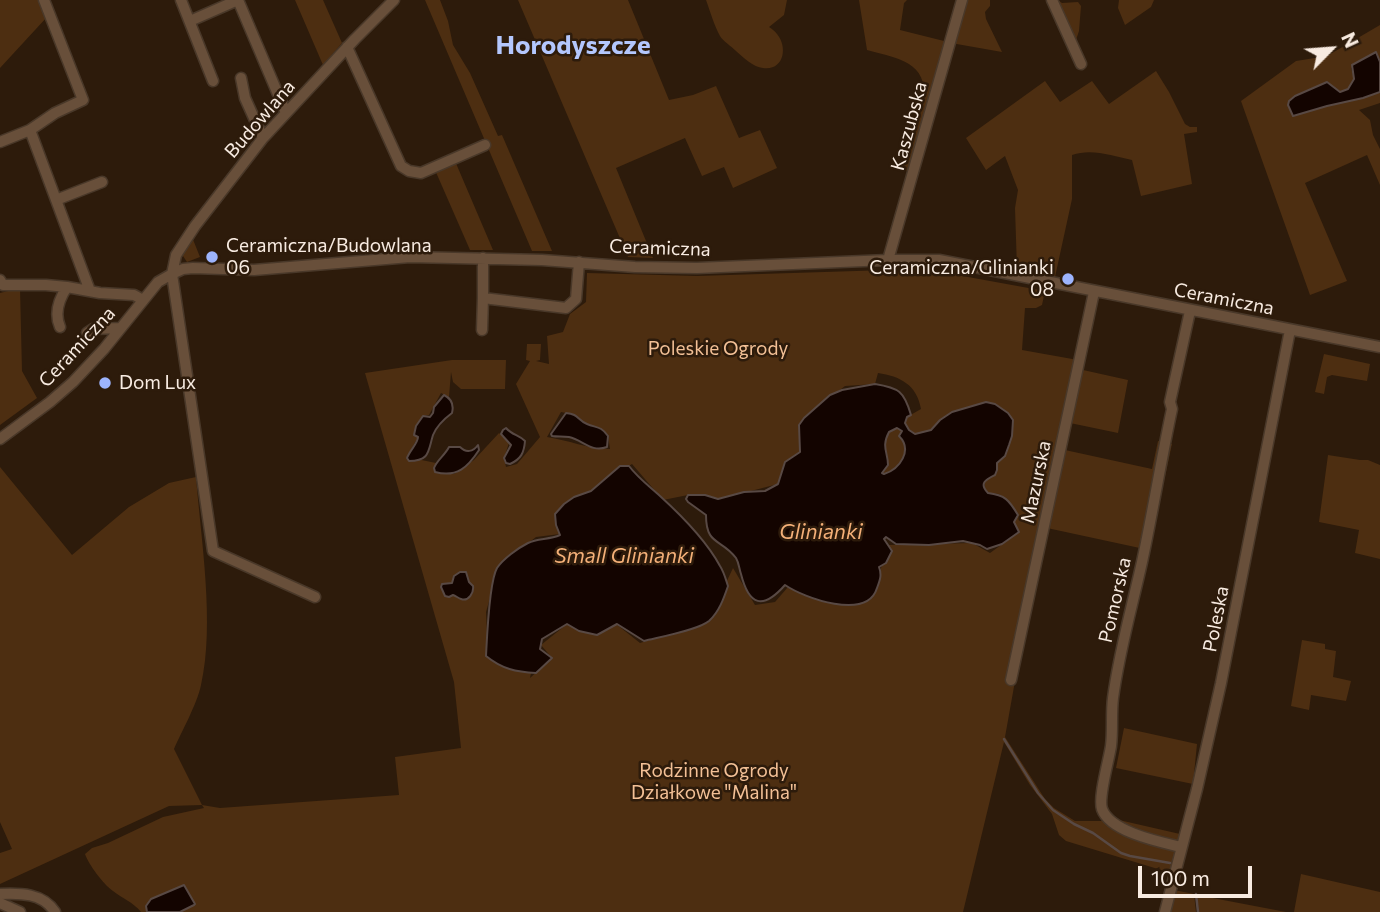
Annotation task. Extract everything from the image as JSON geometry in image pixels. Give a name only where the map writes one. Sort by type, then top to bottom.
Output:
[{"type":"street","points":[[0,142],[30,130],[55,113],[83,100],[44,0]]},
{"type":"street","points":[[181,0],[213,81]]},
{"type":"street","points":[[190,21],[238,0],[286,113]]},
{"type":"street","name":"Budowlana","points":[[172,274],[176,256],[182,246],[263,138],[394,0]]},
{"type":"street","name":"Kaszubska","points":[[888,260],[962,0]]},
{"type":"street","points":[[1052,0],[1081,64]]},
{"type":"street","points":[[347,47],[401,166],[421,173],[485,145]]},
{"type":"street","points":[[241,78],[245,98],[263,138]]},
{"type":"street","points":[[30,130],[90,290]]},
{"type":"street","points":[[56,200],[102,182]]},
{"type":"street","name":"Ceramiczna","points":[[0,439],[73,382],[104,349],[158,282],[183,269],[193,268],[254,270],[402,257],[698,268],[939,260],[1380,347]]},
{"type":"street","points":[[482,330],[483,258]]},
{"type":"street","points":[[483,298],[566,308],[576,299],[579,262]]},
{"type":"street","points":[[172,274],[214,551],[315,597]]},
{"type":"street","points":[[1,283],[134,295],[143,300]]},
{"type":"street","points":[[60,327],[58,305],[60,296],[67,287]]},
{"type":"street","name":"Mazurska","points":[[1011,680],[1094,292]]},
{"type":"street","name":"Pomorska","points":[[1181,847],[1147,839],[1124,829],[1108,818],[1100,802],[1111,744],[1112,701],[1190,310]]},
{"type":"street","points":[[87,333],[93,328],[120,328]]},
{"type":"street","name":"Poleska","points":[[1165,912],[1221,683],[1290,330]]},
{"type":"street","points":[[0,894],[22,893],[43,900],[55,912]]},
{"type":"street","points":[[0,903],[20,912]]},
{"type":"green space","points":[[0,0],[41,0],[47,17],[0,68]]},
{"type":"green space","points":[[295,0],[323,0],[342,43],[323,65]]},
{"type":"green space","points":[[425,0],[440,0],[453,45],[470,73],[498,136],[502,135],[552,251],[532,251]]},
{"type":"green space","points":[[518,0],[628,0],[669,100],[716,86],[739,138],[760,130],[777,168],[733,188],[724,167],[702,176],[685,138],[616,168],[653,258],[628,257]]},
{"type":"green space","points":[[706,0],[787,0],[784,15],[769,27],[777,34],[782,45],[780,62],[770,68],[759,67],[725,42],[714,23]]},
{"type":"green space","points":[[859,0],[907,0],[904,3],[900,30],[948,42],[913,173],[893,166],[902,164],[906,157],[924,93],[923,82],[919,73],[905,62],[867,50]]},
{"type":"green space","points":[[965,0],[990,0],[990,6],[985,12],[986,19],[1002,52],[951,43]]},
{"type":"green space","points":[[1058,0],[1062,3],[1078,2],[1081,6],[1075,43]]},
{"type":"green space","points":[[1119,0],[1154,0],[1151,7],[1125,25],[1118,8]]},
{"type":"green space","points":[[1380,25],[1380,62],[1376,53],[1351,68],[1354,79],[1348,89],[1340,92],[1330,84],[1318,86],[1301,93],[1288,105],[1294,116],[1380,92],[1380,103],[1359,110],[1370,120],[1380,149],[1380,185],[1367,155],[1305,183],[1347,281],[1310,295],[1241,101],[1296,61],[1327,56]]},
{"type":"green space","points":[[1156,71],[1185,124],[1197,127],[1197,132],[1184,134],[1192,184],[1141,196],[1132,160],[1094,152],[1072,155],[1072,199],[1055,277],[1017,269],[1015,208],[1018,190],[1005,156],[986,170],[966,138],[1045,81],[1060,102],[1092,81],[1109,104]]},
{"type":"green space","points":[[455,161],[493,250],[470,250],[435,170]]},
{"type":"green space","points":[[192,237],[200,257],[187,262],[180,254]]},
{"type":"green space","points":[[888,270],[946,273],[1045,291],[1042,305],[1025,308],[1022,350],[1078,360],[1037,558],[1005,737],[1045,799],[1075,821],[1105,821],[1106,817],[1180,834],[1171,873],[1066,841],[1059,835],[1052,814],[1030,785],[1004,742],[963,912],[141,912],[105,884],[85,854],[92,848],[163,817],[204,808],[202,805],[220,808],[399,795],[395,757],[461,748],[454,682],[365,373],[452,360],[506,360],[505,389],[461,389],[453,382],[451,372],[449,397],[441,393],[429,415],[423,416],[415,435],[418,437],[407,457],[436,463],[436,472],[454,474],[474,460],[499,433],[509,443],[504,458],[506,467],[517,464],[540,437],[516,384],[530,361],[526,360],[527,344],[541,344],[540,360],[536,361],[549,364],[547,336],[563,332],[570,314],[586,302],[587,273],[697,276]],"holes":[[[878,373],[900,379],[916,394],[921,409],[907,417],[905,423],[915,434],[931,430],[940,420],[985,402],[1013,420],[1012,436],[986,481],[985,488],[988,493],[999,494],[1012,505],[1013,522],[1019,532],[990,553],[972,543],[889,545],[870,600],[839,605],[788,587],[775,602],[755,605],[733,568],[708,621],[640,643],[616,624],[567,624],[541,645],[552,658],[530,678],[531,673],[488,658],[486,612],[499,566],[536,537],[560,534],[591,491],[600,483],[632,464],[663,500],[688,495],[712,501],[778,484],[785,462],[800,452],[813,411],[845,386],[875,384]],[[561,412],[608,436],[610,449],[547,437]]]},
{"type":"green space","points":[[20,288],[22,371],[37,398],[0,425],[0,293]]},
{"type":"green space","points":[[1324,354],[1370,364],[1367,381],[1332,375],[1327,377],[1324,394],[1315,392]]},
{"type":"green space","points":[[1083,370],[1128,380],[1118,433],[1070,423]]},
{"type":"green space","points":[[897,428],[902,431],[906,444],[905,453],[896,468],[889,473],[881,473],[886,469],[884,442],[889,432]]},
{"type":"green space","points":[[1158,441],[1172,444],[1149,550],[1047,528],[1065,450],[1152,469]]},
{"type":"green space","points":[[1328,455],[1368,460],[1380,465],[1380,559],[1355,553],[1359,530],[1319,522]]},
{"type":"green space","points":[[0,467],[72,555],[129,507],[169,483],[196,477],[206,582],[205,661],[196,700],[174,749],[202,805],[169,806],[0,884],[0,853],[12,849],[0,822]]},
{"type":"green space","points":[[1302,640],[1325,644],[1325,649],[1336,651],[1333,677],[1351,681],[1346,701],[1311,695],[1309,710],[1291,706]]},
{"type":"green space","points":[[1124,728],[1197,744],[1193,784],[1116,768]]},
{"type":"green space","points":[[1301,874],[1380,892],[1380,912],[1294,912]]},
{"type":"green space","points":[[1174,890],[1194,894],[1196,912],[1169,912]]},
{"type":"green space","points":[[1197,895],[1286,912],[1199,912]]},
{"type":"water","points":[[1376,52],[1380,62],[1380,92],[1293,116],[1288,105],[1295,96],[1327,82],[1340,92],[1348,89],[1354,79],[1352,65]]},
{"type":"water","name":"Glinianki","points":[[875,384],[895,389],[906,401],[911,415],[905,423],[915,434],[931,430],[952,412],[986,402],[995,404],[1008,413],[1013,420],[1012,436],[1005,456],[997,463],[995,475],[987,480],[984,487],[988,493],[1003,497],[1012,506],[1018,515],[1014,522],[1019,532],[1002,544],[987,549],[963,541],[929,545],[896,544],[886,537],[884,539],[892,551],[886,563],[879,567],[877,588],[871,598],[861,603],[834,604],[806,596],[785,585],[770,598],[758,601],[748,593],[736,558],[712,537],[706,515],[686,499],[688,495],[705,495],[718,499],[744,492],[765,491],[778,484],[785,462],[800,452],[799,425],[830,395]],"holes":[[[897,428],[902,431],[899,436],[905,447],[903,458],[895,468],[884,474],[882,473],[888,465],[885,446],[889,432]]]},
{"type":"water","points":[[444,395],[452,402],[452,413],[437,428],[425,457],[409,461],[407,458],[418,439],[414,435],[416,426],[423,416],[430,417]]},
{"type":"water","points":[[566,413],[603,430],[608,436],[607,447],[596,448],[569,437],[552,436]]},
{"type":"water","points":[[506,428],[525,441],[521,455],[510,464],[506,463],[504,458],[511,445],[501,434]]},
{"type":"water","points":[[478,445],[479,450],[475,456],[461,470],[450,473],[435,472],[435,465],[449,447],[460,447],[469,451]]},
{"type":"water","name":"Small Glinianki","points":[[620,466],[629,466],[685,520],[714,556],[728,586],[716,613],[704,624],[644,641],[617,624],[597,635],[579,631],[567,624],[542,639],[540,649],[552,658],[536,673],[509,669],[498,664],[486,656],[490,597],[497,568],[511,554],[528,543],[560,535],[555,514],[574,497],[591,491]]},
{"type":"water","points":[[466,572],[473,586],[470,596],[464,600],[453,595],[445,596],[442,584],[452,583],[454,576]]},
{"type":"water","points":[[184,885],[194,905],[180,912],[147,912],[146,906],[151,899]]},
{"type":"waterway","points":[[1004,739],[1038,793],[1053,810],[1121,853],[1170,863]]},
{"type":"waterway","points":[[1196,894],[1198,912]]},
{"type":"place","name":"Ceramiczna/Budowlana 06","points":[[212,257]]},
{"type":"place","name":"Ceramiczna/Glinianki 08","points":[[1068,279]]},
{"type":"place","name":"Dom Lux","points":[[105,383]]},
{"type":"district","name":"Horodyszcze","points":[[573,45]]},
{"type":"park label","name":"Poleskie Ogrody","points":[[718,349]]},
{"type":"park label","name":"Rodzinne Ogrody Działkowe \"Malina\"","points":[[714,782]]}]
